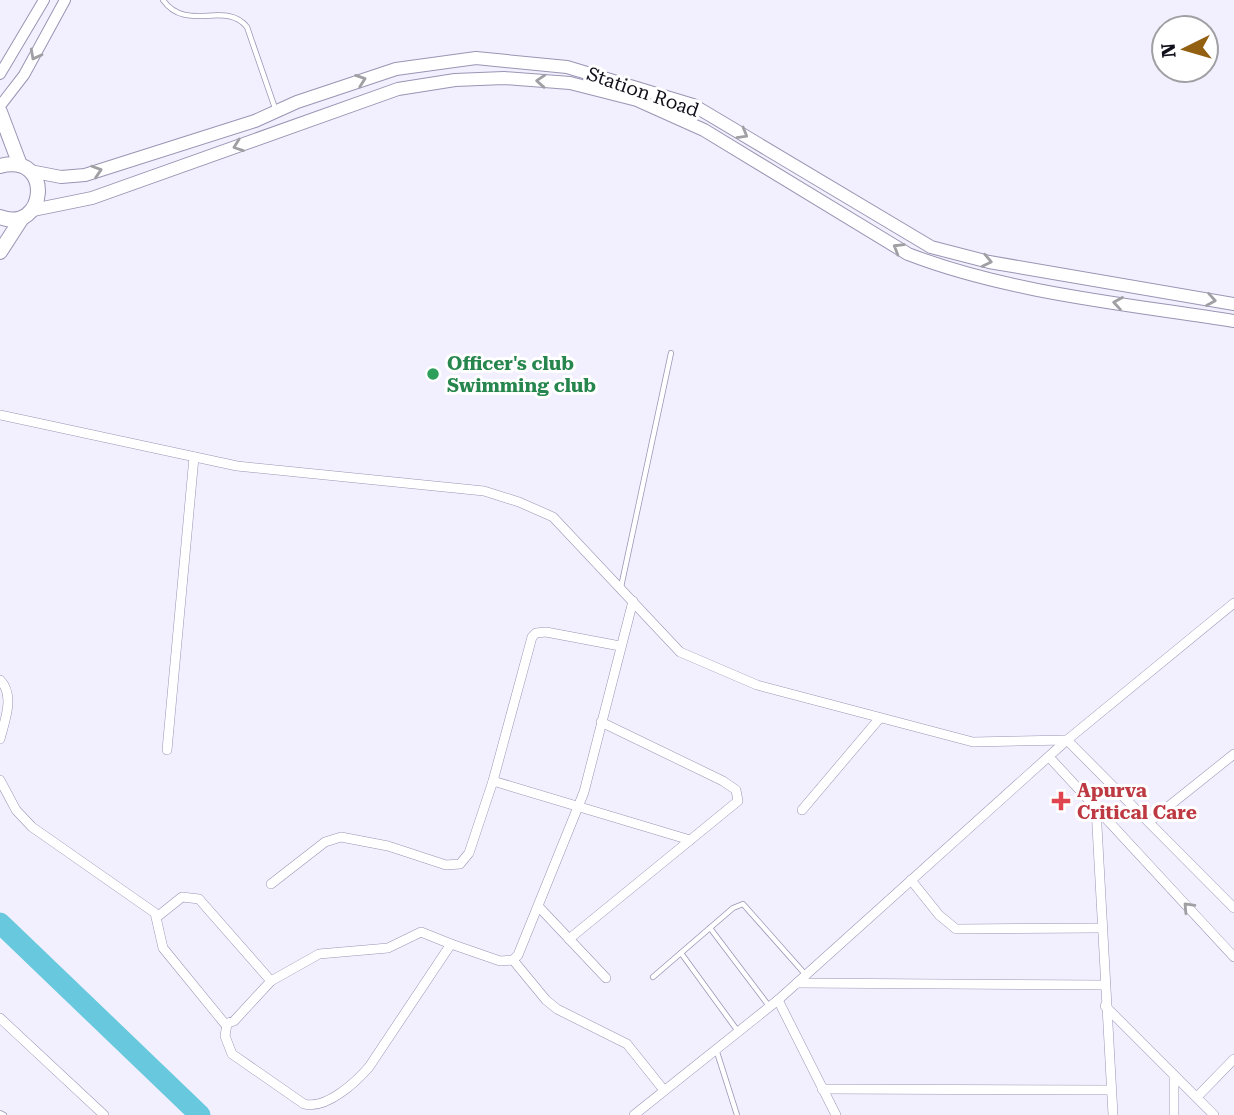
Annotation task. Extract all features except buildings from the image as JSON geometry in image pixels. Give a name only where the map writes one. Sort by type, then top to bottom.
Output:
[{"type":"main road","name":"Station Road","points":[[25,168],[61,177],[85,175],[396,69],[477,58],[574,68],[682,100],[915,238],[943,250],[989,262],[1234,304]]},
{"type":"main road","name":"Station Road","points":[[27,214],[92,198],[398,89],[455,80],[504,78],[570,83],[637,100],[704,130],[908,254],[940,266],[1081,297],[1234,321]]},
{"type":"main road","points":[[0,112],[25,168],[39,190],[27,214],[0,252]]},
{"type":"main road","points":[[704,130],[712,116]]},
{"type":"main road","points":[[0,166],[25,168]]},
{"type":"main road","points":[[0,217],[27,214]]},
{"type":"main road","points":[[940,266],[943,250]]},
{"type":"street","points":[[0,74],[23,40],[44,0]]},
{"type":"street","points":[[0,106],[24,75],[65,0]]},
{"type":"street","points":[[0,415],[237,466],[484,491],[519,502],[553,517],[680,652],[757,685],[973,742],[1068,740],[1234,908]]},
{"type":"street","points":[[167,750],[194,457]]},
{"type":"street","points":[[157,917],[158,936],[163,948],[222,1022],[228,1024],[234,1021],[271,981],[319,954],[388,948],[414,933],[428,933],[500,961],[513,960],[523,947],[578,806],[633,601]]},
{"type":"street","points":[[634,1115],[663,1089],[778,1000],[1068,740],[1234,603]]},
{"type":"street","points":[[271,884],[326,842],[341,836],[388,846],[446,865],[460,864],[470,853],[493,781],[532,637],[536,633],[546,632],[620,646]]},
{"type":"street","points":[[0,680],[6,686],[9,698],[0,738]]},
{"type":"street","points":[[802,810],[879,719]]},
{"type":"street","points":[[569,939],[738,801],[736,790],[601,722]]},
{"type":"street","points":[[1150,822],[1234,754]]},
{"type":"street","points":[[1050,758],[1234,957]]},
{"type":"street","points":[[0,780],[16,810],[32,827],[157,917]]},
{"type":"street","points":[[493,781],[690,841]]},
{"type":"street","points":[[1096,808],[1100,928],[1113,1115]]},
{"type":"street","points":[[911,880],[939,915],[956,929],[1100,928]]},
{"type":"street","points":[[157,917],[182,897],[199,899],[271,981]]},
{"type":"street","points":[[539,906],[606,978]]},
{"type":"street","points":[[228,1024],[225,1036],[232,1054],[304,1104],[317,1106],[360,1078],[451,944]]},
{"type":"street","points":[[513,960],[546,1000],[557,1009],[627,1044],[663,1089]]},
{"type":"street","points":[[797,983],[1104,985]]},
{"type":"street","points":[[778,1000],[836,1115]]},
{"type":"street","points":[[1105,1006],[1214,1115]]},
{"type":"street","points":[[0,1018],[104,1115]]},
{"type":"street","points":[[1197,1097],[1234,1059]]},
{"type":"street","points":[[1174,1075],[1174,1115]]},
{"type":"street","points":[[822,1089],[1111,1090]]},
{"type":"lane","points":[[163,0],[174,11],[186,16],[227,12],[241,18],[247,27],[276,112]]},
{"type":"lane","points":[[621,588],[671,353]]},
{"type":"lane","points":[[653,977],[733,908],[743,904],[806,975]]},
{"type":"lane","points":[[709,928],[770,1006]]},
{"type":"lane","points":[[681,953],[738,1031]]},
{"type":"lane","points":[[716,1048],[737,1115]]},
{"type":"waterway","points":[[0,923],[200,1115]]},
{"type":"place","name":"Officer's club Swimming club","points":[[433,374]]},
{"type":"place","name":"Apurva Critical Care","points":[[1061,801]]}]
